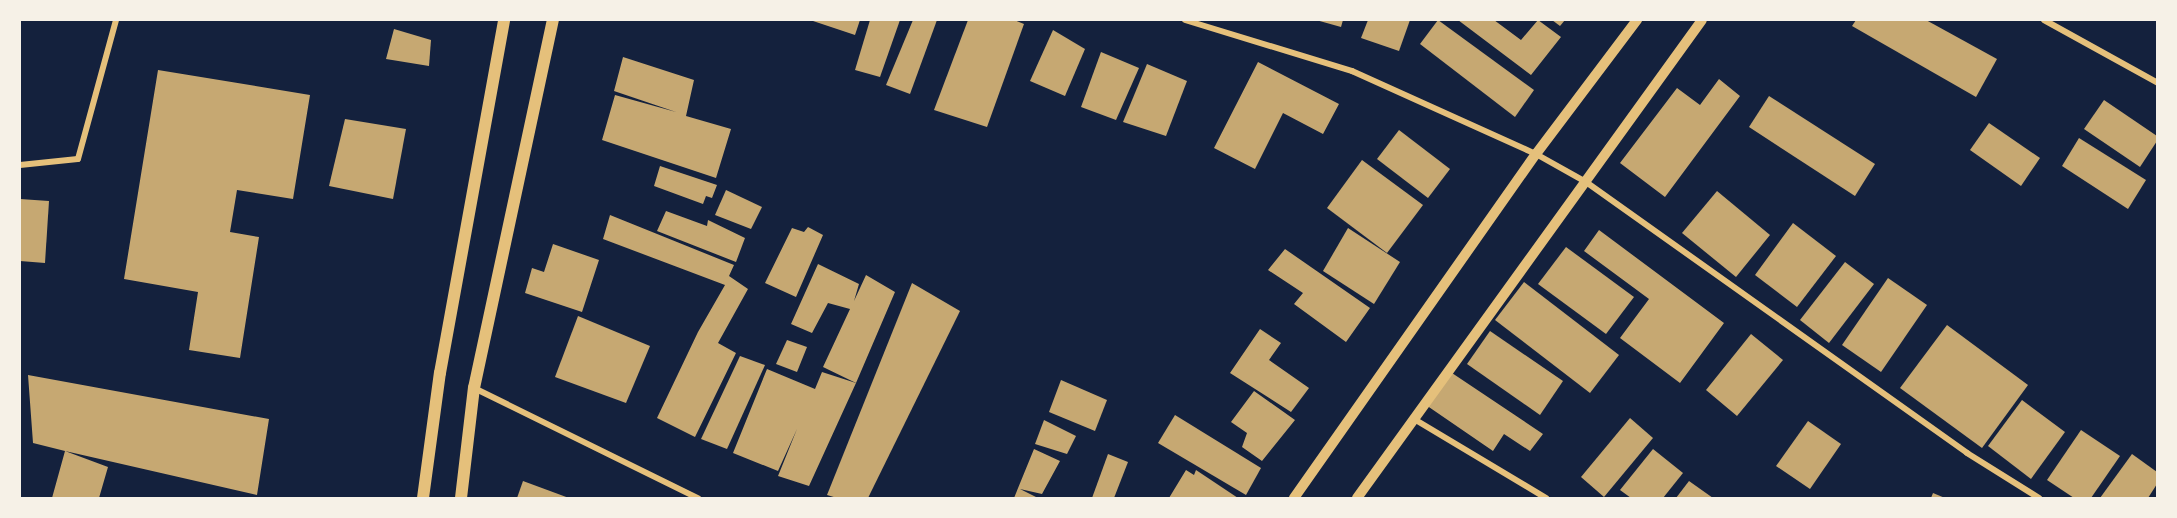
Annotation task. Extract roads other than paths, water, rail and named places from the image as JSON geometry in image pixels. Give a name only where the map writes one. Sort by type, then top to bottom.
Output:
[{"type":"main road","points":[[423,498],[440,373],[504,20]]},
{"type":"main road","points":[[461,498],[474,388],[553,20]]},
{"type":"street","points":[[20,165],[78,159],[116,20]]},
{"type":"street","points":[[1185,20],[1352,71],[1536,154],[1586,182],[1966,453],[2039,498]]},
{"type":"street","points":[[1293,498],[1536,154],[1636,20]]},
{"type":"street","points":[[1357,498],[1702,20]]},
{"type":"street","points":[[2044,20],[2157,83]]},
{"type":"street","points":[[474,388],[698,498]]},
{"type":"street","points":[[1414,419],[1546,498]]}]
